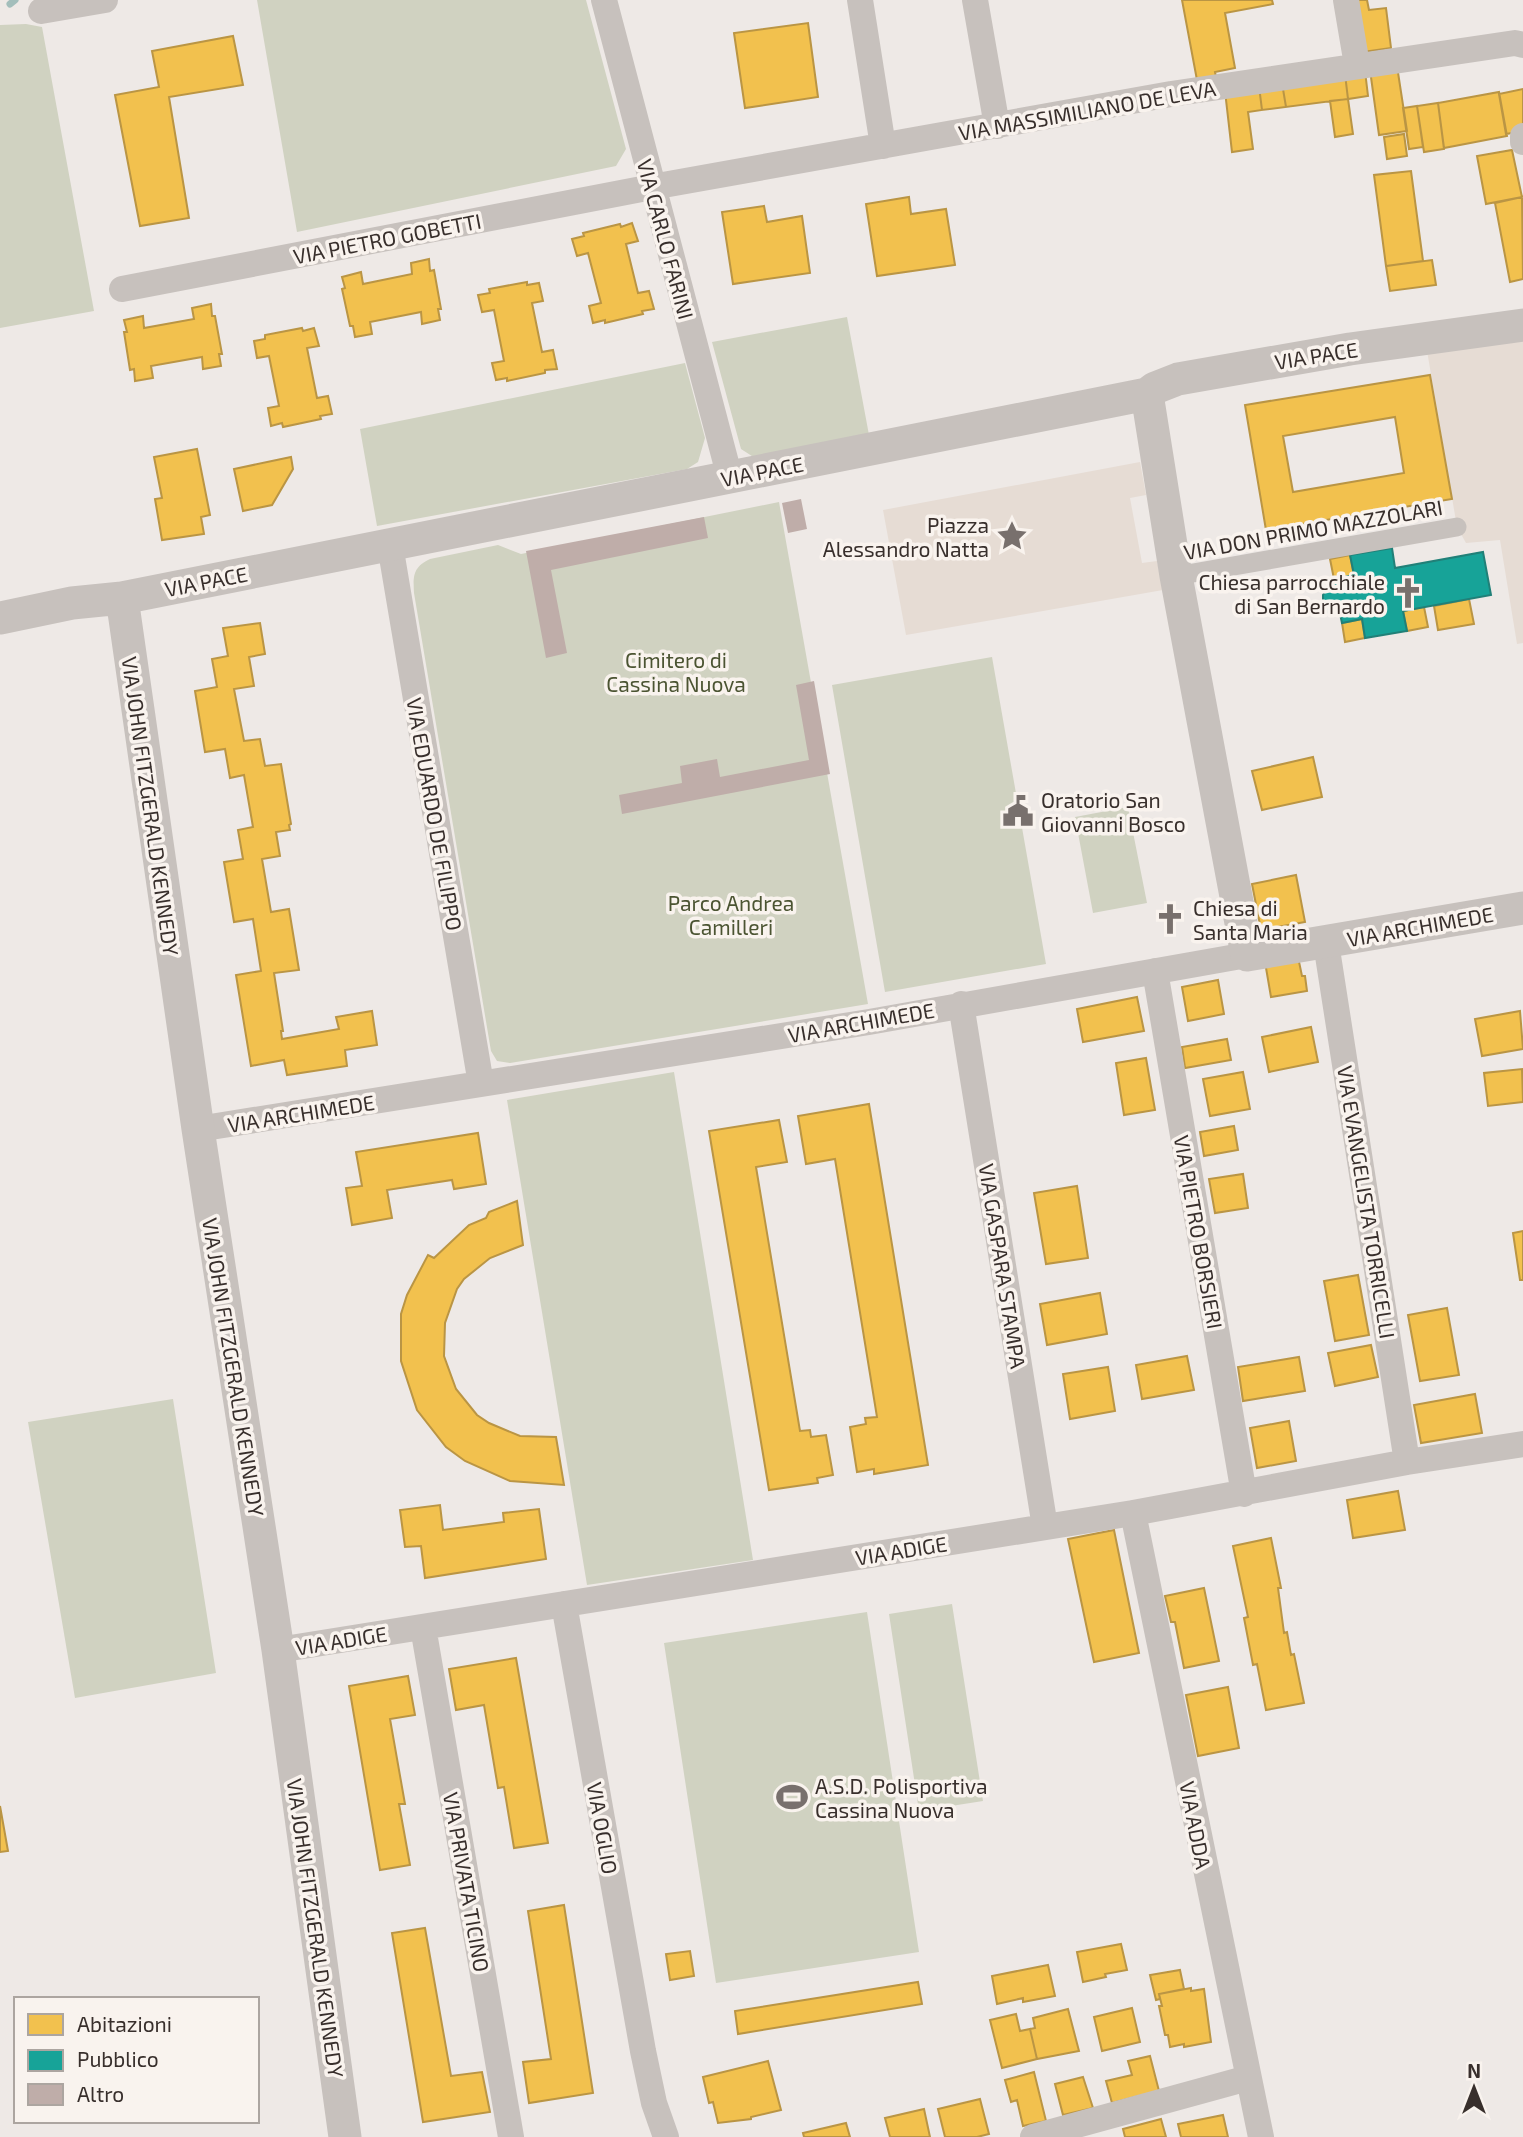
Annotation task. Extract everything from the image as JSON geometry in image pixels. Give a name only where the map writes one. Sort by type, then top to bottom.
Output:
[{"type":"street","points":[[41,11],[105,0]]},
{"type":"street","name":"VIA CARLO FARINI","points":[[604,0],[730,478]]},
{"type":"street","points":[[860,0],[883,146]]},
{"type":"street","points":[[975,0],[997,126]]},
{"type":"street","points":[[1346,0],[1357,65]]},
{"type":"street","name":"VIA MASSIMILIANO DE LEVA","points":[[652,187],[1171,94],[1357,65],[1523,44]]},
{"type":"street","name":"VIA PIETRO GOBETTI","points":[[122,289],[652,187]]},
{"type":"street","name":"VIA PACE","points":[[0,618],[72,603],[122,598],[1147,394],[1182,378],[1350,349],[1523,325]]},
{"type":"street","points":[[1147,394],[1176,576],[1247,955]]},
{"type":"street","name":"VIA DON PRIMO MAZZOLARI","points":[[1176,576],[1457,527]]},
{"type":"street","name":"VIA EDUARDO DE FILIPPO","points":[[390,545],[481,1084]]},
{"type":"street","name":"VIA JOHN FITZGERALD KENNEDY","points":[[122,598],[198,1129],[278,1650],[345,2137]]},
{"type":"street","name":"VIA ARCHIMEDE","points":[[198,1129],[869,1022],[1523,908]]},
{"type":"street","name":"VIA EVANGELISTA TORRICELLI","points":[[1326,943],[1407,1462]]},
{"type":"street","name":"VIA PIETRO BORSIERI","points":[[1155,971],[1244,1494]]},
{"type":"street","name":"VIA GASPARA STAMPA","points":[[961,1004],[1045,1527]]},
{"type":"street","name":"VIA ADIGE","points":[[278,1650],[1244,1494],[1309,1487],[1407,1462],[1523,1444]]},
{"type":"street","name":"VIA ADDA","points":[[1133,1513],[1261,2137]]},
{"type":"street","name":"VIA OGLIO","points":[[564,1604],[643,2051],[654,2104],[666,2137]]},
{"type":"street","name":"VIA PRIVATA TICINO","points":[[423,1627],[511,2137]]},
{"type":"street","points":[[1033,2137],[1248,2078]]},
{"type":"green space","points":[[257,0],[586,0],[626,149],[616,166],[297,232]]},
{"type":"green space","points":[[26,24],[42,27],[94,311],[0,328],[0,25]]},
{"type":"green space","points":[[847,317],[869,435],[755,458],[741,449],[712,342]]},
{"type":"green space","points":[[685,363],[705,438],[698,462],[687,469],[377,526],[360,429]]},
{"type":"green space","name":"Parco Andrea Camilleri","points":[[779,502],[868,1004],[510,1063],[497,1061],[491,1051],[414,593],[415,573],[420,565],[430,559],[498,545],[521,554]]},
{"type":"green space","points":[[992,657],[1046,964],[885,992],[832,685]]},
{"type":"green space","points":[[1128,807],[1147,903],[1093,913],[1075,817]]},
{"type":"green space","points":[[674,1072],[753,1560],[587,1585],[507,1100]]},
{"type":"green space","points":[[173,1399],[216,1673],[75,1698],[28,1422]]},
{"type":"green space","points":[[952,1604],[983,1801],[919,1811],[889,1614]]},
{"type":"green space","name":"A.S.D. Polisportiva Cassina Nuova","points":[[867,1612],[919,1952],[716,1983],[664,1643]]},
{"type":"shaded area","points":[[1523,325],[1523,643],[1517,644],[1500,540],[1466,543],[1457,527],[1425,339]]},
{"type":"shaded area","name":"Piazza Alessandro Natta","points":[[1140,462],[1146,495],[1130,498],[1142,563],[1157,561],[1163,590],[906,635],[883,510]]},
{"type":"building: Abitazioni","points":[[1182,0],[1272,0],[1273,4],[1225,13],[1235,68],[1215,72],[1216,77],[1197,80]]},
{"type":"building: Abitazioni","points":[[1356,0],[1367,0],[1369,10],[1386,8],[1391,48],[1363,52]]},
{"type":"building: Abitazioni","points":[[808,23],[818,97],[745,108],[734,33]]},
{"type":"building: Abitazioni","points":[[233,36],[243,85],[169,97],[189,218],[140,226],[115,95],[159,87],[152,51]]},
{"type":"building: Abitazioni","points":[[1397,66],[1407,131],[1379,135],[1370,70]]},
{"type":"building: Abitazioni","points":[[1365,71],[1368,96],[1348,99],[1345,74]]},
{"type":"building: Abitazioni","points":[[1345,74],[1348,99],[1286,107],[1282,83]]},
{"type":"building: Abitazioni","points":[[1282,83],[1286,107],[1262,110],[1259,86]]},
{"type":"building: Abitazioni","points":[[1259,86],[1262,110],[1248,112],[1253,149],[1232,152],[1225,91]]},
{"type":"building: Abitazioni","points":[[1523,89],[1523,131],[1506,134],[1499,94]]},
{"type":"building: Abitazioni","points":[[1499,92],[1507,136],[1444,148],[1438,103]]},
{"type":"building: Abitazioni","points":[[1348,99],[1353,134],[1335,137],[1330,101]]},
{"type":"building: Abitazioni","points":[[1438,103],[1444,149],[1424,152],[1417,106]]},
{"type":"building: Abitazioni","points":[[1417,106],[1423,147],[1409,149],[1403,108]]},
{"type":"building: Abitazioni","points":[[1404,134],[1407,156],[1387,159],[1384,137]]},
{"type":"building: Abitazioni","points":[[1512,150],[1522,197],[1486,204],[1477,156]]},
{"type":"building: Abitazioni","points":[[1411,171],[1423,261],[1386,266],[1374,175]]},
{"type":"building: Abitazioni","points":[[909,197],[911,214],[946,209],[955,265],[877,276],[866,204]]},
{"type":"building: Abitazioni","points":[[1522,197],[1523,279],[1510,282],[1495,203]]},
{"type":"building: Abitazioni","points":[[764,206],[767,222],[802,216],[810,273],[733,284],[722,212]]},
{"type":"building: Abitazioni","points":[[632,223],[638,241],[626,244],[638,293],[649,291],[654,309],[605,323],[605,320],[593,323],[589,306],[601,303],[588,253],[577,256],[572,239],[584,236],[583,233]]},
{"type":"building: Abitazioni","points":[[429,259],[430,271],[434,270],[441,309],[438,309],[440,320],[422,324],[421,312],[370,322],[372,334],[355,337],[353,326],[350,326],[342,277],[361,272],[363,284],[412,274],[411,263]]},
{"type":"building: Abitazioni","points":[[1432,260],[1436,285],[1390,291],[1386,266]]},
{"type":"building: Abitazioni","points":[[527,282],[527,285],[539,283],[543,301],[532,303],[542,352],[553,350],[557,369],[507,381],[507,378],[496,380],[492,363],[504,361],[494,310],[482,312],[478,295],[490,293],[489,289]]},
{"type":"building: Abitazioni","points":[[211,304],[222,354],[219,354],[221,366],[203,369],[202,357],[151,366],[153,378],[135,381],[134,369],[130,370],[124,320],[143,316],[144,328],[194,319],[192,308]]},
{"type":"building: Abitazioni","points":[[302,328],[303,331],[314,328],[319,346],[307,348],[317,398],[328,396],[332,414],[283,427],[282,423],[271,426],[268,408],[279,406],[269,356],[257,358],[254,341],[265,339],[265,335]]},
{"type":"building: Abitazioni","points":[[1430,375],[1452,499],[1266,530],[1245,405]],"holes":[[[1395,417],[1404,473],[1293,492],[1283,436]]]},
{"type":"building: Abitazioni","points":[[197,449],[210,515],[201,517],[204,534],[162,540],[155,499],[162,498],[154,457]]},
{"type":"building: Abitazioni","points":[[291,457],[293,469],[272,505],[243,511],[234,469]]},
{"type":"building: Abitazioni","points":[[1350,555],[1354,575],[1334,579],[1330,559]]},
{"type":"building: Abitazioni","points":[[1469,599],[1474,624],[1438,630],[1434,606]]},
{"type":"building: Abitazioni","points":[[1424,607],[1428,627],[1407,631],[1403,611]]},
{"type":"building: Abitazioni","points":[[1362,619],[1365,638],[1345,642],[1342,623]]},
{"type":"building: Abitazioni","points":[[260,623],[265,654],[249,657],[254,686],[234,689],[244,741],[260,739],[265,766],[281,764],[291,824],[290,830],[276,832],[280,856],[262,859],[271,912],[289,909],[299,970],[274,973],[282,1039],[339,1029],[336,1017],[372,1011],[377,1045],[345,1050],[347,1066],[287,1075],[284,1060],[251,1066],[236,975],[261,971],[253,919],[234,922],[224,862],[243,859],[238,830],[253,827],[244,775],[230,778],[225,749],[205,752],[195,691],[217,687],[212,659],[228,656],[223,628]]},
{"type":"building: Abitazioni","points":[[1313,757],[1322,797],[1262,810],[1252,771]]},
{"type":"building: Abitazioni","points":[[1296,875],[1305,922],[1261,930],[1252,884]]},
{"type":"building: Abitazioni","points":[[1298,957],[1307,991],[1271,997],[1265,962]]},
{"type":"building: Abitazioni","points":[[1218,980],[1224,1014],[1188,1021],[1182,987]]},
{"type":"building: Abitazioni","points":[[1137,997],[1144,1031],[1083,1042],[1077,1009]]},
{"type":"building: Abitazioni","points":[[1520,1011],[1523,1049],[1482,1056],[1475,1019]]},
{"type":"building: Abitazioni","points":[[1311,1027],[1318,1062],[1269,1072],[1262,1037]]},
{"type":"building: Abitazioni","points":[[1227,1039],[1231,1060],[1185,1068],[1182,1047]]},
{"type":"building: Abitazioni","points":[[1146,1058],[1155,1110],[1124,1115],[1116,1063]]},
{"type":"building: Abitazioni","points":[[1522,1069],[1523,1102],[1488,1106],[1484,1073]]},
{"type":"building: Abitazioni","points":[[1243,1072],[1250,1109],[1210,1116],[1203,1079]]},
{"type":"building: Abitazioni","points":[[869,1104],[928,1465],[874,1474],[874,1469],[857,1472],[850,1427],[866,1424],[865,1418],[877,1417],[835,1159],[806,1164],[798,1116]]},
{"type":"building: Abitazioni","points":[[779,1120],[787,1162],[756,1167],[800,1431],[810,1430],[811,1437],[826,1435],[833,1475],[817,1478],[818,1483],[769,1490],[709,1131]]},
{"type":"building: Abitazioni","points":[[1234,1126],[1238,1150],[1204,1156],[1200,1132]]},
{"type":"building: Abitazioni","points":[[478,1133],[486,1184],[454,1189],[452,1180],[387,1190],[392,1218],[352,1225],[346,1188],[362,1186],[356,1152]]},
{"type":"building: Abitazioni","points":[[1243,1174],[1248,1208],[1215,1213],[1209,1179]]},
{"type":"building: Abitazioni","points":[[1077,1186],[1088,1258],[1046,1264],[1034,1193]]},
{"type":"building: Abitazioni","points":[[517,1201],[523,1245],[490,1258],[464,1279],[457,1289],[445,1323],[444,1356],[456,1389],[477,1415],[520,1436],[556,1437],[564,1485],[510,1481],[465,1461],[446,1447],[417,1410],[401,1361],[401,1314],[407,1295],[428,1255],[434,1258],[469,1225],[486,1218],[489,1212]]},
{"type":"building: Abitazioni","points":[[1523,1231],[1523,1280],[1520,1280],[1513,1233]]},
{"type":"building: Abitazioni","points":[[1358,1275],[1369,1335],[1335,1341],[1324,1281]]},
{"type":"building: Abitazioni","points":[[1100,1293],[1107,1334],[1047,1345],[1040,1304]]},
{"type":"building: Abitazioni","points":[[1447,1308],[1459,1375],[1420,1381],[1408,1315]]},
{"type":"building: Abitazioni","points":[[1371,1345],[1378,1377],[1335,1386],[1328,1353]]},
{"type":"building: Abitazioni","points":[[1187,1356],[1194,1390],[1142,1399],[1136,1365]]},
{"type":"building: Abitazioni","points":[[1299,1357],[1305,1391],[1243,1401],[1238,1367]]},
{"type":"building: Abitazioni","points":[[1108,1367],[1115,1411],[1070,1419],[1063,1374]]},
{"type":"building: Abitazioni","points":[[1475,1394],[1482,1433],[1421,1443],[1414,1405]]},
{"type":"building: Abitazioni","points":[[1289,1421],[1296,1461],[1257,1468],[1250,1428]]},
{"type":"building: Abitazioni","points":[[1398,1491],[1405,1530],[1353,1538],[1347,1500]]},
{"type":"building: Abitazioni","points":[[440,1505],[443,1530],[504,1522],[503,1513],[539,1509],[546,1559],[425,1578],[421,1546],[405,1547],[400,1510]]},
{"type":"building: Abitazioni","points":[[1114,1530],[1139,1653],[1094,1662],[1068,1539]]},
{"type":"building: Abitazioni","points":[[1271,1538],[1281,1588],[1278,1588],[1284,1633],[1287,1632],[1291,1655],[1294,1654],[1304,1703],[1266,1710],[1257,1664],[1253,1665],[1244,1618],[1248,1617],[1233,1546]]},
{"type":"building: Abitazioni","points":[[1204,1588],[1219,1661],[1184,1668],[1175,1622],[1171,1622],[1165,1596]]},
{"type":"building: Abitazioni","points":[[516,1658],[548,1843],[514,1848],[504,1787],[498,1788],[484,1705],[456,1710],[449,1669]]},
{"type":"building: Abitazioni","points":[[408,1676],[415,1715],[390,1719],[405,1804],[399,1804],[410,1865],[380,1870],[349,1686]]},
{"type":"building: Abitazioni","points":[[1228,1687],[1239,1748],[1198,1756],[1186,1695]]},
{"type":"building: Abitazioni","points":[[0,1806],[8,1851],[0,1852]]},
{"type":"building: Abitazioni","points":[[564,1905],[593,2093],[529,2103],[523,2062],[551,2059],[528,1911]]},
{"type":"building: Abitazioni","points":[[425,1928],[451,2076],[482,2072],[490,2112],[423,2122],[392,1933]]},
{"type":"building: Abitazioni","points":[[1121,1944],[1127,1970],[1083,1982],[1077,1952]]},
{"type":"building: Abitazioni","points":[[690,1951],[694,1976],[670,1980],[666,1954]]},
{"type":"building: Abitazioni","points":[[1048,1965],[1055,1996],[1023,2002],[1023,1998],[997,2004],[992,1976]]},
{"type":"building: Abitazioni","points":[[1180,1970],[1184,1989],[1159,1994],[1160,1999],[1156,2000],[1150,1975]]},
{"type":"building: Abitazioni","points":[[918,1982],[922,2004],[738,2034],[735,2011]]},
{"type":"building: Abitazioni","points":[[1191,1988],[1191,1991],[1204,1989],[1211,2042],[1170,2047],[1168,2035],[1165,2035],[1159,1994]]},
{"type":"building: Abitazioni","points":[[1132,2008],[1140,2042],[1102,2051],[1094,2017]]},
{"type":"building: Abitazioni","points":[[1068,2009],[1079,2051],[1037,2059],[1030,2029],[1035,2028],[1033,2018]]},
{"type":"building: Abitazioni","points":[[1016,2014],[1020,2031],[1030,2029],[1037,2059],[1002,2068],[990,2020]]},
{"type":"building: Abitazioni","points":[[1150,2056],[1159,2091],[1112,2103],[1106,2081],[1132,2075],[1128,2061]]},
{"type":"building: Abitazioni","points":[[768,2061],[781,2110],[751,2119],[718,2123],[713,2102],[709,2103],[703,2077]]},
{"type":"building: Abitazioni","points":[[1034,2072],[1046,2121],[1023,2126],[1017,2100],[1011,2102],[1005,2080]]},
{"type":"building: Abitazioni","points":[[1083,2077],[1093,2108],[1063,2115],[1055,2084]]},
{"type":"building: Abitazioni","points":[[980,2099],[989,2134],[977,2137],[945,2137],[938,2109]]},
{"type":"building: Abitazioni","points":[[924,2109],[930,2137],[890,2137],[885,2118]]},
{"type":"building: Abitazioni","points":[[1223,2115],[1228,2137],[1181,2137],[1178,2124]]},
{"type":"building: Abitazioni","points":[[1161,2119],[1166,2137],[1125,2137],[1123,2129]]},
{"type":"building: Abitazioni","points":[[846,2123],[850,2137],[804,2137],[803,2133]]},
{"type":"building: Pubblico","name":"Chiesa parrocchiale di San Bernardo","points":[[1392,548],[1395,568],[1483,552],[1491,595],[1403,611],[1407,631],[1365,638],[1362,619],[1342,623],[1340,614],[1326,611],[1323,595],[1326,590],[1335,587],[1334,579],[1354,575],[1350,555]]},
{"type":"building: Altro","points":[[801,499],[807,529],[788,533],[782,503]]},
{"type":"building: Altro","points":[[704,517],[708,538],[551,570],[567,653],[546,658],[526,551]]},
{"type":"building: Altro","points":[[814,681],[830,774],[622,814],[619,795],[682,783],[680,766],[717,759],[720,777],[809,760],[796,685]]},
{"type":"waterway","points":[[10,4],[15,0]]},
{"type":"place","name":"Piazza Alessandro Natta","points":[[1012,536]]},
{"type":"place","name":"Chiesa parrocchiale di San Bernardo","points":[[1408,593]]},
{"type":"place","name":"Oratorio San Giovanni Bosco","points":[[1018,811]]},
{"type":"place","name":"Chiesa di Santa Maria","points":[[1170,919]]},
{"type":"place","name":"A.S.D. Polisportiva Cassina Nuova","points":[[792,1797]]},
{"type":"park label","name":"Cimitero di Cassina Nuova","points":[[676,671]]}]
